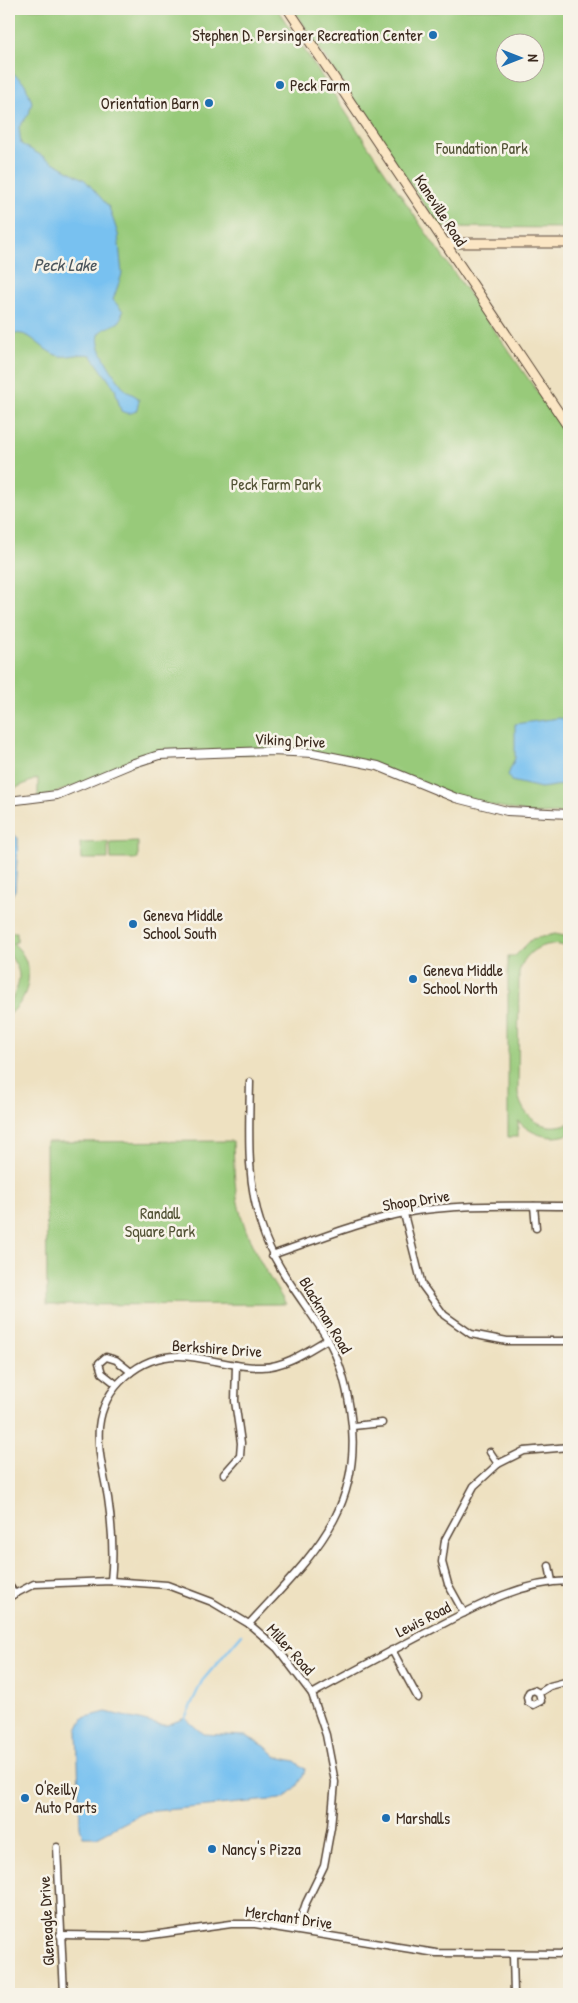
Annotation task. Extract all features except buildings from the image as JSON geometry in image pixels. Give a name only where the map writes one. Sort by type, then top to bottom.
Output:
[{"type":"main road","name":"Kaneville Road","points":[[288,9],[569,428]]},
{"type":"main road","points":[[444,243],[569,243]]},
{"type":"street","name":"Viking Drive","points":[[9,801],[57,795],[131,764],[159,755],[272,751],[313,753],[378,766],[456,798],[507,811],[569,814]]},
{"type":"street","name":"Blackman Road","points":[[250,1082],[250,1179],[255,1207],[272,1255],[328,1339],[346,1379],[353,1426],[354,1464],[343,1505],[321,1545],[250,1624]]},
{"type":"street","points":[[534,1206],[536,1228]]},
{"type":"street","name":"Shoop Drive","points":[[272,1255],[362,1224],[404,1214],[447,1208],[569,1206]]},
{"type":"street","points":[[404,1214],[422,1285],[444,1315],[472,1334],[507,1341],[569,1339]]},
{"type":"street","name":"Berkshire Drive","points":[[111,1581],[113,1552],[108,1498],[100,1462],[99,1426],[116,1384],[131,1372],[150,1362],[177,1356],[264,1367],[293,1358],[328,1339]]},
{"type":"street","points":[[116,1384],[102,1373],[99,1363],[106,1357],[116,1360],[131,1372]]},
{"type":"street","points":[[224,1474],[240,1456],[241,1444],[235,1400],[236,1364]]},
{"type":"street","points":[[353,1426],[382,1424]]},
{"type":"street","points":[[464,1613],[448,1584],[442,1562],[445,1540],[474,1486],[498,1464],[524,1451],[569,1447]]},
{"type":"street","points":[[490,1452],[498,1464]]},
{"type":"street","points":[[549,1566],[552,1581]]},
{"type":"street","name":"Miller Road","points":[[9,1585],[11,1595],[34,1584],[111,1581],[167,1585],[212,1602],[250,1624],[277,1648],[312,1694],[326,1735],[335,1782],[332,1827],[324,1866],[306,1903],[297,1930]]},
{"type":"street","name":"Lewis Road","points":[[312,1694],[392,1650],[510,1591],[552,1581],[569,1581]]},
{"type":"street","points":[[392,1650],[418,1698]]},
{"type":"street","points":[[540,1693],[550,1686],[569,1681]]},
{"type":"street","name":"Gleneagle Drive","points":[[57,1847],[64,1994]]},
{"type":"street","name":"Merchant Drive","points":[[60,1935],[145,1936],[234,1924],[255,1924],[436,1954],[569,1954]]},
{"type":"street","points":[[513,1955],[514,1994]]},
{"type":"green space","name":"Peck Farm Park","points":[[9,9],[277,9],[422,227],[569,437],[569,813],[535,814],[456,798],[378,766],[313,753],[159,755],[38,799],[38,778],[9,791]]},
{"type":"green space","name":"Foundation Park","points":[[293,9],[569,9],[569,228],[439,227]]},
{"type":"green space","points":[[108,842],[108,859],[81,859],[80,843]]},
{"type":"green space","points":[[138,842],[138,859],[111,859],[110,843]]},
{"type":"green space","points":[[9,932],[17,932],[17,942],[13,943],[25,960],[28,979],[23,999],[9,1015],[10,1004],[19,977],[18,970],[8,950]]},
{"type":"green space","points":[[555,934],[569,937],[569,948],[553,944],[538,948],[526,958],[519,972],[518,1093],[524,1110],[536,1122],[551,1126],[569,1123],[569,1134],[549,1137],[529,1130],[518,1121],[518,1137],[508,1137],[508,956],[515,956],[532,939]]},
{"type":"green space","name":"Randall Square Park","points":[[233,1141],[234,1170],[239,1209],[255,1252],[286,1304],[47,1305],[46,1142]]},
{"type":"water","name":"Peck Lake","points":[[9,58],[11,71],[25,84],[32,102],[29,114],[19,127],[21,144],[85,180],[109,207],[118,234],[122,274],[113,300],[123,311],[120,321],[102,331],[98,338],[102,353],[120,383],[139,400],[137,410],[133,412],[121,411],[115,389],[91,355],[60,356],[50,352],[28,336],[23,334],[9,335]]},
{"type":"water","points":[[559,718],[569,720],[569,784],[541,788],[511,781],[508,775],[515,758],[515,724]]},
{"type":"water","points":[[9,834],[13,834],[18,838],[18,845],[15,890],[9,901]]},
{"type":"water","points":[[106,1712],[160,1725],[167,1725],[185,1718],[203,1734],[246,1736],[265,1746],[277,1757],[295,1761],[305,1769],[304,1773],[297,1786],[281,1799],[145,1812],[97,1837],[83,1837],[80,1827],[77,1730],[83,1718]]},
{"type":"waterway","points":[[185,1718],[202,1681],[242,1634]]},
{"type":"place","name":"Stephen D. Persinger Recreation Center","points":[[433,35]]},
{"type":"place","name":"Peck Farm","points":[[280,85]]},
{"type":"place","name":"Orientation Barn","points":[[209,103]]},
{"type":"place","name":"Geneva Middle School South","points":[[133,924]]},
{"type":"place","name":"Geneva Middle School North","points":[[413,979]]},
{"type":"place","name":"O'Reilly Auto Parts","points":[[25,1798]]},
{"type":"place","name":"Marshalls","points":[[386,1818]]},
{"type":"place","name":"Nancy's Pizza","points":[[212,1849]]}]
